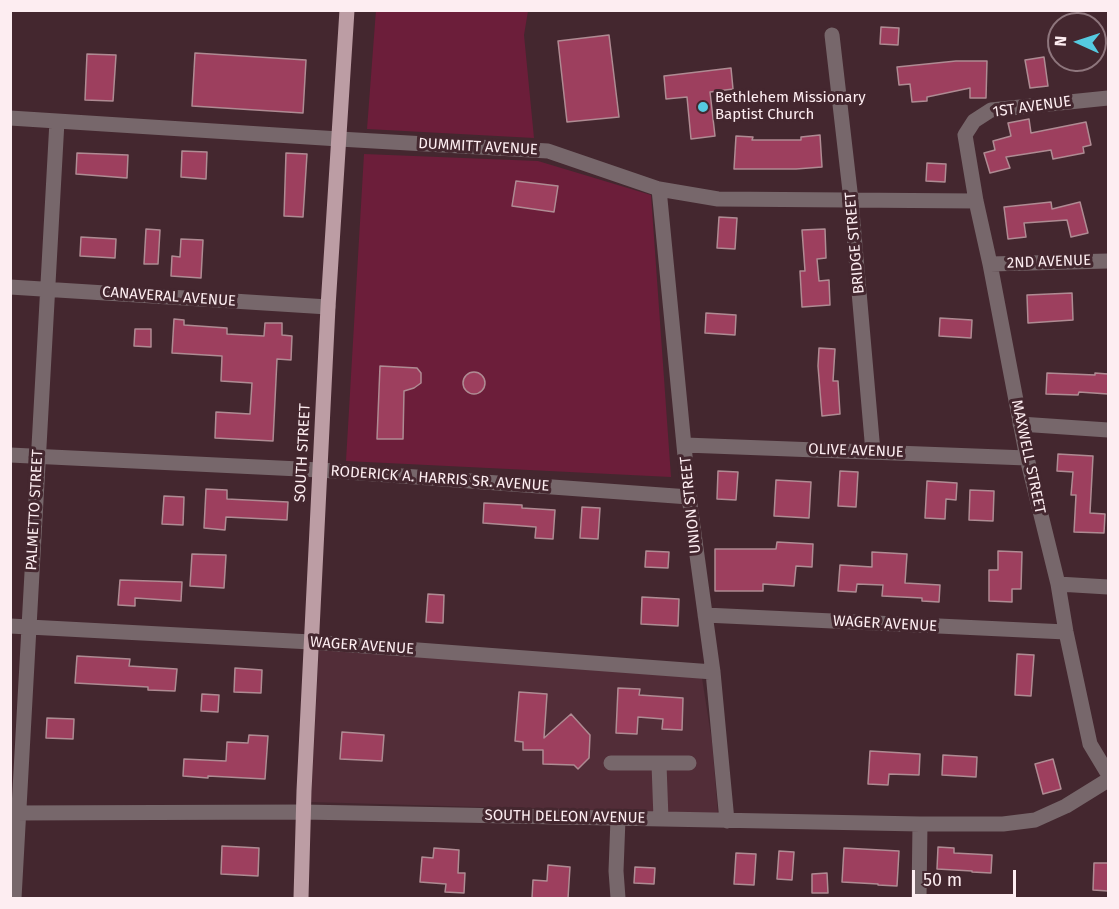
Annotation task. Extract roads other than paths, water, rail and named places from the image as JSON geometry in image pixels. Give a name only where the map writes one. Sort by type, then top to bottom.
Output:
[{"type":"main road","name":"SOUTH STREET","points":[[301,898],[303,812],[328,307],[347,10]]},
{"type":"street","name":"BRIDGE STREET","points":[[832,35],[851,200],[873,452]]},
{"type":"street","name":"1ST AVENUE","points":[[965,135],[974,121],[991,110],[1108,98]]},
{"type":"street","name":"DUMMITT AVENUE","points":[[10,118],[339,140],[548,151],[659,189],[718,199],[976,201]]},
{"type":"street","name":"PALMETTO STREET","points":[[14,898],[15,813],[29,627],[57,121]]},
{"type":"street","name":"MAXWELL STREET","points":[[965,135],[1020,424],[1058,584],[1090,744],[1108,774]]},
{"type":"street","name":"UNION STREET","points":[[659,189],[689,497],[713,672],[727,821]]},
{"type":"street","name":"2ND AVENUE","points":[[990,264],[1108,261]]},
{"type":"street","name":"CANAVERAL AVENUE","points":[[10,287],[328,307]]},
{"type":"street","points":[[1020,424],[1108,430]]},
{"type":"street","name":"OLIVE AVENUE","points":[[685,446],[1027,458]]},
{"type":"street","name":"RODERICK A. HARRIS SR. AVENUE","points":[[10,455],[320,470],[689,497]]},
{"type":"street","points":[[1058,584],[1108,587]]},
{"type":"street","name":"WAGER AVENUE","points":[[705,615],[1066,632]]},
{"type":"street","name":"WAGER AVENUE","points":[[10,626],[311,642],[713,672]]},
{"type":"street","points":[[611,763],[689,763]]},
{"type":"street","points":[[659,764],[661,819]]},
{"type":"street","name":"SOUTH DELEON AVENUE","points":[[15,813],[303,812],[1004,824],[1035,820],[1066,806],[1108,780]]},
{"type":"street","points":[[618,819],[616,871],[618,898]]},
{"type":"street","points":[[919,898],[920,824]]},
{"type":"place","name":"Bethlehem Missionary Baptist Church","points":[[703,107]]}]
